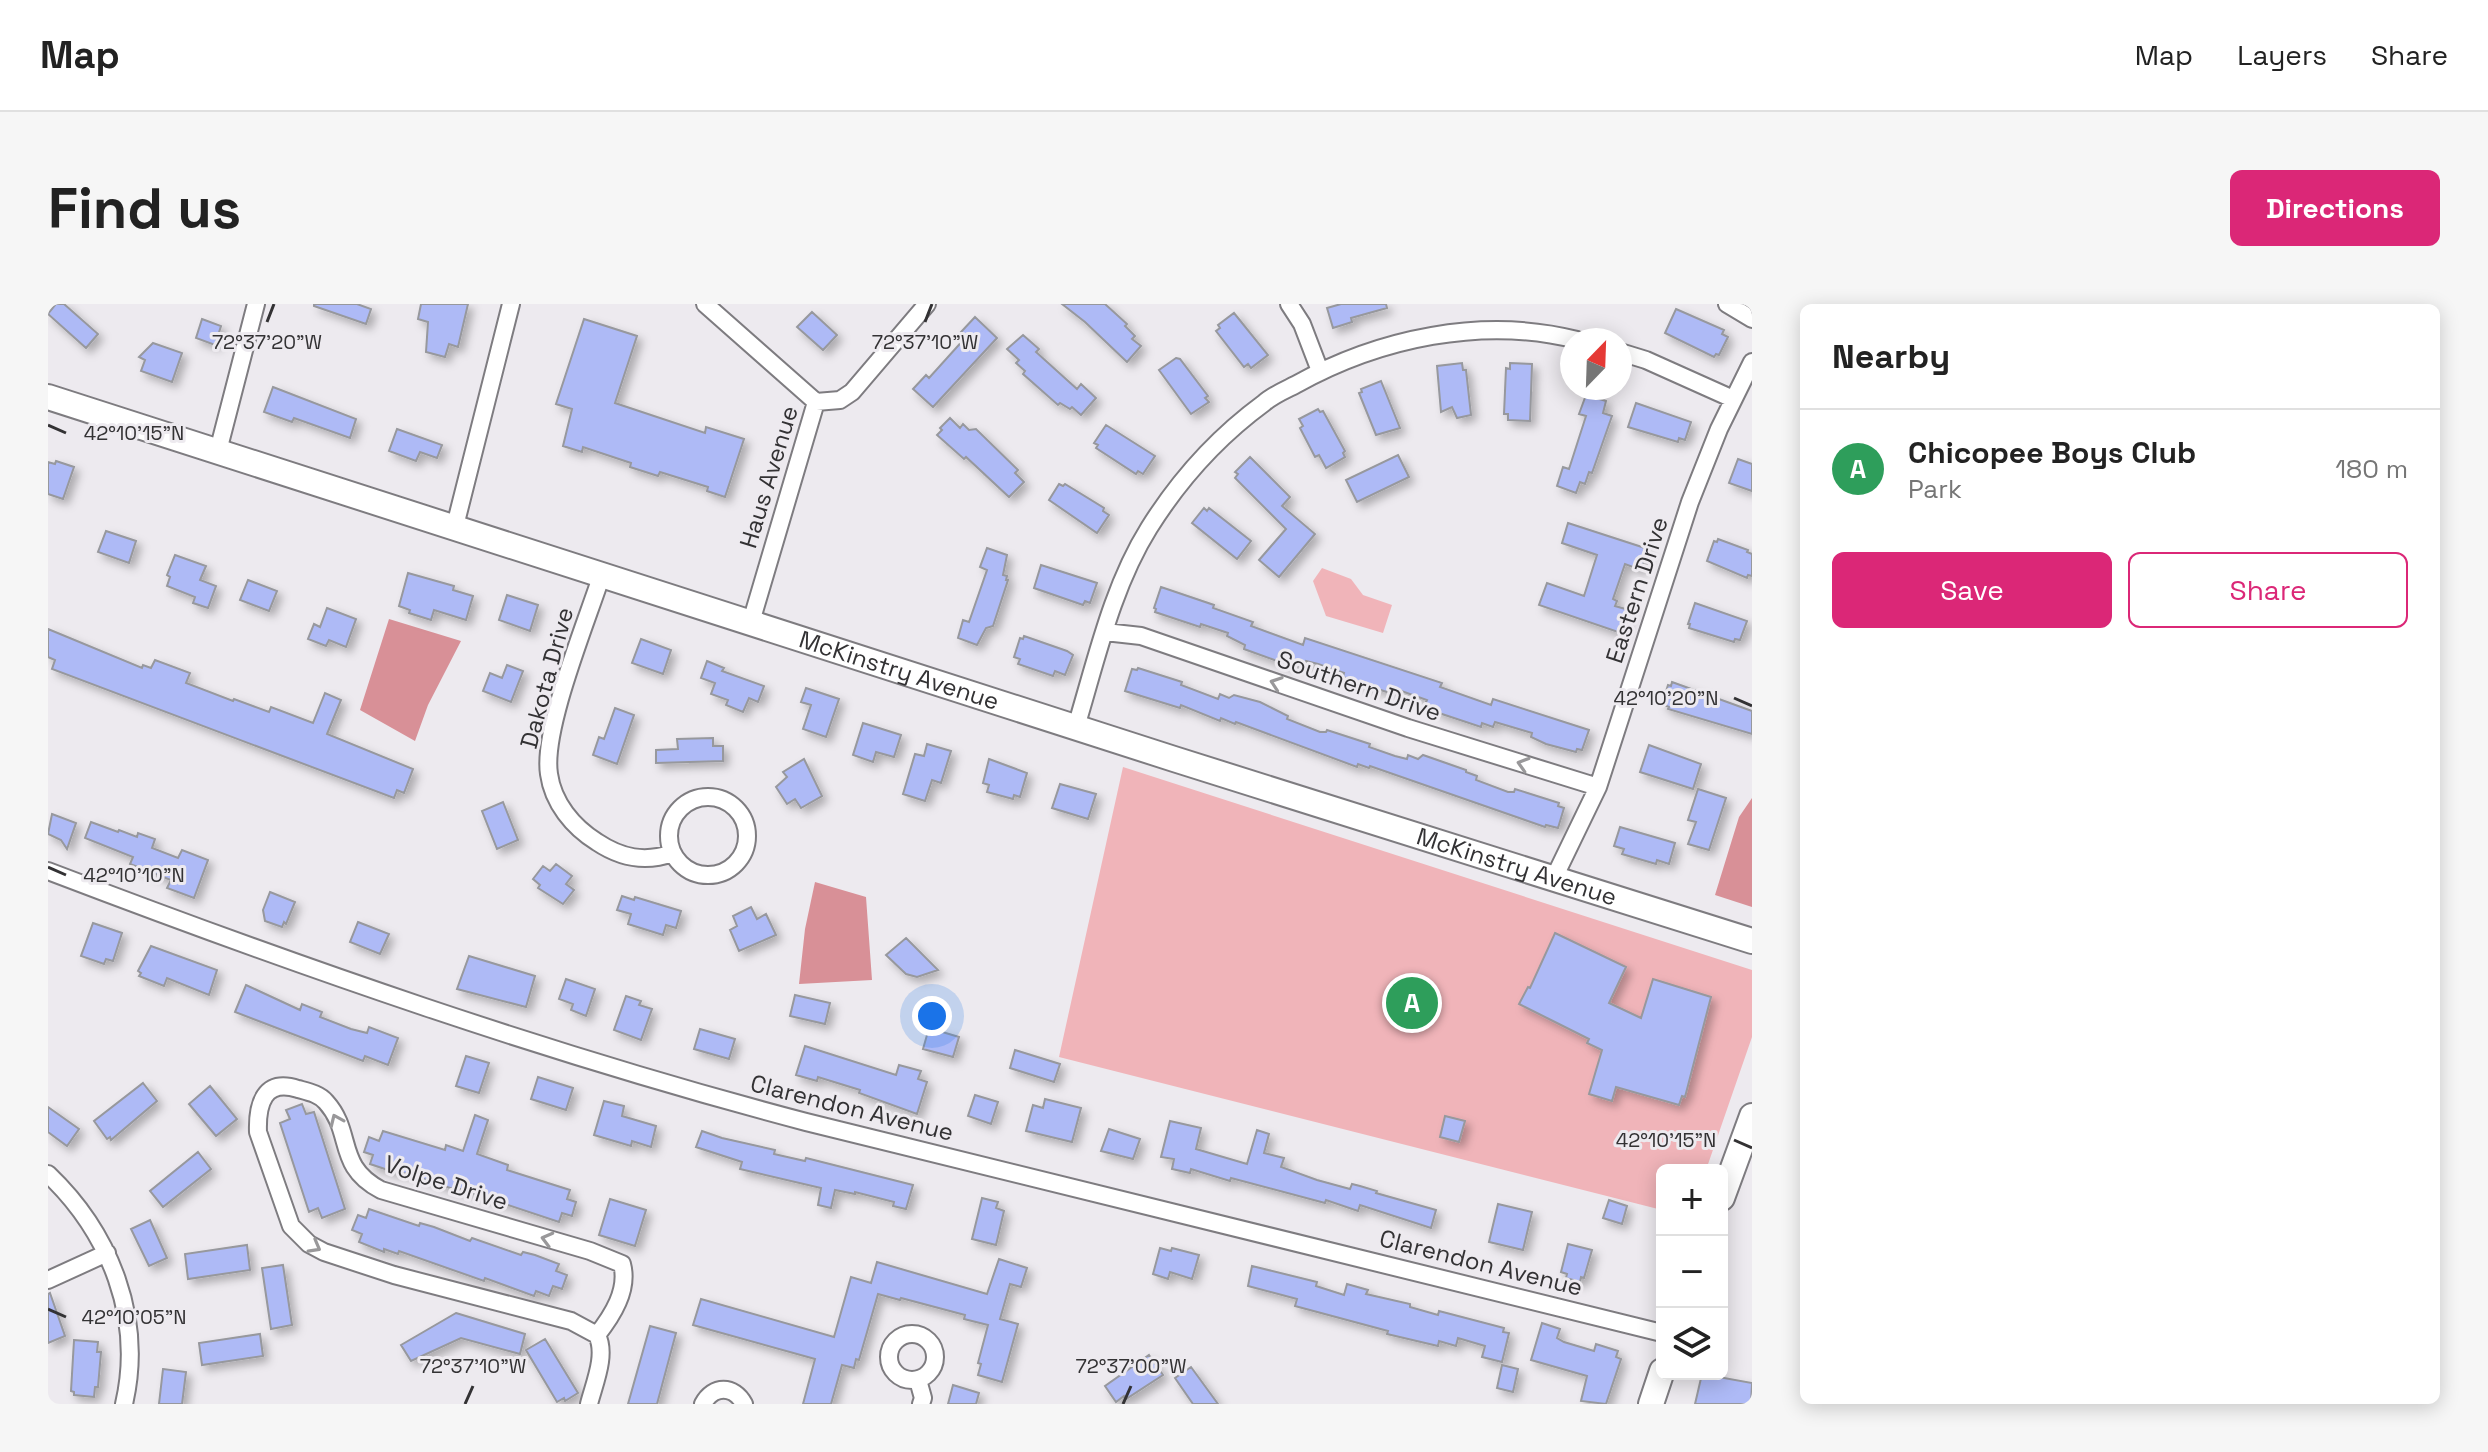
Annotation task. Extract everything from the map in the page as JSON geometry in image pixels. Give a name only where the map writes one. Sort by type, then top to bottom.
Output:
[{"type":"street","points":[[218,451],[256,304]]},
{"type":"street","points":[[455,526],[511,304]]},
{"type":"street","points":[[705,304],[816,402]]},
{"type":"street","name":"Haus Avenue","points":[[751,622],[816,402],[840,400],[852,392],[927,304]]},
{"type":"street","points":[[1289,304],[1302,324],[1320,371]]},
{"type":"street","points":[[1727,304],[1752,319]]},
{"type":"street","points":[[1076,727],[1124,577],[1149,528],[1203,457],[1230,430],[1266,401],[1320,371],[1378,349],[1456,333],[1527,330],[1560,337]]},
{"type":"street","points":[[1632,356],[1733,399]]},
{"type":"street","name":"Eastern Drive","points":[[1554,878],[1598,787],[1679,535],[1733,399],[1752,362]]},
{"type":"street","name":"McKinstry Avenue","points":[[48,397],[1752,941]]},
{"type":"street","name":"Dakota Drive","points":[[602,574],[551,738],[548,767],[551,784],[567,816],[585,834],[608,849],[625,856],[648,859],[672,853]]},
{"type":"street","name":"Southern Drive","points":[[1105,632],[1141,636],[1408,728],[1598,787]]},
{"type":"street","points":[[703,797],[722,799],[733,805],[744,820],[746,848],[738,862],[724,872],[697,874],[682,866],[672,853],[669,841],[671,822],[681,807],[692,800],[703,797]]},
{"type":"street","name":"Clarendon Avenue","points":[[48,871],[277,957],[426,1008],[668,1084],[821,1125],[1656,1332]]},
{"type":"street","name":"Volpe Drive","points":[[285,1085],[323,1099],[336,1117],[356,1172],[381,1190],[598,1253],[621,1263],[624,1269],[619,1300],[597,1335],[571,1321],[394,1275],[324,1252],[304,1241],[291,1226],[263,1148],[258,1124],[262,1102],[274,1087],[285,1085]]},
{"type":"street","points":[[1728,1182],[1752,1116]]},
{"type":"street","points":[[48,1174],[86,1216],[107,1253],[122,1293],[129,1337],[129,1376],[124,1404]]},
{"type":"street","points":[[48,1280],[107,1253]]},
{"type":"street","points":[[589,1404],[599,1364],[600,1341],[597,1335]]},
{"type":"street","points":[[918,1380],[923,1398],[921,1404]]},
{"type":"street","points":[[1651,1404],[1659,1380]]},
{"type":"street","points":[[703,1404],[712,1392],[720,1389],[735,1393],[744,1404]]},
{"type":"shaded area","points":[[1322,568],[1351,579],[1363,595],[1392,605],[1383,633],[1326,616],[1313,581]]},
{"type":"shaded area","points":[[389,619],[461,641],[428,705],[415,741],[360,710]]},
{"type":"shaded area","points":[[1123,767],[1752,970],[1752,1037],[1708,1164],[1656,1164],[1656,1208],[1059,1057]]},
{"type":"shaded area","points":[[1752,798],[1752,907],[1715,895],[1739,817]]},
{"type":"shaded area","points":[[815,882],[866,897],[872,980],[799,984],[805,929]]},
{"type":"building","points":[[56,304],[64,304],[98,334],[86,348],[48,314]]},
{"type":"building","points":[[314,304],[357,304],[371,309],[366,324]]},
{"type":"building","points":[[421,304],[468,304],[458,347],[449,344],[445,357],[426,352],[428,322],[418,319]]},
{"type":"building","points":[[1062,304],[1105,304],[1127,324],[1125,326],[1135,336],[1132,339],[1141,346],[1127,362]]},
{"type":"building","points":[[1341,304],[1386,304],[1387,308],[1351,318],[1352,322],[1333,328],[1327,308]]},
{"type":"building","points":[[1676,309],[1724,330],[1722,334],[1728,337],[1719,355],[1714,357],[1665,333]]},
{"type":"building","points":[[812,312],[837,335],[823,350],[797,327]]},
{"type":"building","points":[[1234,313],[1268,355],[1251,368],[1248,364],[1244,367],[1216,331],[1220,328],[1218,325]]},
{"type":"building","points":[[975,317],[997,338],[933,407],[913,389],[926,375],[929,378],[966,337],[961,332]]},
{"type":"building","points":[[202,319],[221,326],[215,345],[196,338]]},
{"type":"building","points":[[584,319],[637,336],[615,403],[705,433],[706,427],[744,439],[725,497],[707,491],[708,487],[660,472],[658,476],[583,447],[582,452],[563,446],[572,409],[556,404]]},
{"type":"building","points":[[1023,335],[1039,349],[1036,352],[1077,389],[1081,384],[1096,398],[1081,415],[1072,407],[1058,405],[1023,374],[1025,371],[1016,363],[1019,360],[1007,349]]},
{"type":"building","points":[[153,343],[182,353],[172,382],[141,371],[145,360],[139,357]]},
{"type":"building","points":[[1176,358],[1180,359],[1208,396],[1205,398],[1209,402],[1191,414],[1159,370]]},
{"type":"building","points":[[1462,363],[1463,370],[1466,370],[1471,415],[1457,418],[1452,407],[1441,412],[1437,366]]},
{"type":"building","points":[[1510,363],[1532,364],[1530,421],[1508,420],[1508,414],[1504,414],[1506,368],[1510,369]]},
{"type":"building","points":[[1381,381],[1400,428],[1376,435],[1359,393],[1361,389]]},
{"type":"building","points":[[273,387],[356,419],[350,438],[294,418],[292,422],[264,412]]},
{"type":"building","points":[[1584,400],[1603,400],[1606,401],[1603,413],[1612,416],[1592,473],[1589,472],[1585,484],[1580,482],[1576,493],[1557,486],[1563,467],[1569,469],[1586,416],[1579,414]]},
{"type":"building","points":[[1636,403],[1691,422],[1685,440],[1679,438],[1678,442],[1628,427]]},
{"type":"building","points":[[1318,409],[1323,411],[1345,451],[1345,457],[1326,468],[1319,455],[1315,457],[1300,428],[1303,426],[1299,419]]},
{"type":"building","points":[[950,418],[960,428],[963,424],[969,430],[976,429],[1018,470],[1015,473],[1024,482],[1009,497],[937,435]]},
{"type":"building","points":[[1106,425],[1155,456],[1143,474],[1138,471],[1136,474],[1096,448],[1098,445],[1094,443]]},
{"type":"building","points":[[397,429],[442,445],[437,458],[420,452],[416,461],[389,451]]},
{"type":"building","points":[[1398,455],[1409,477],[1357,502],[1346,480]]},
{"type":"building","points":[[1250,457],[1290,497],[1282,506],[1315,534],[1279,577],[1259,560],[1286,529],[1235,478],[1238,474],[1235,472]]},
{"type":"building","points":[[1738,459],[1752,464],[1752,491],[1729,483]]},
{"type":"building","points":[[56,461],[74,467],[63,499],[48,494],[48,462],[55,464]]},
{"type":"building","points":[[1059,484],[1065,484],[1104,508],[1103,511],[1109,515],[1097,533],[1049,500]]},
{"type":"building","points":[[1204,508],[1207,511],[1209,508],[1251,541],[1237,559],[1192,523]]},
{"type":"building","points":[[1568,523],[1648,549],[1641,570],[1625,564],[1613,599],[1617,601],[1615,606],[1629,610],[1621,633],[1539,605],[1547,583],[1584,596],[1597,555],[1562,543]]},
{"type":"building","points":[[106,531],[136,541],[129,563],[98,552]]},
{"type":"building","points":[[1718,539],[1752,554],[1752,576],[1748,575],[1747,578],[1707,561],[1714,541]]},
{"type":"building","points":[[987,548],[1007,555],[1003,575],[1008,580],[993,626],[986,628],[977,645],[958,638],[963,620],[969,622],[987,570],[980,567]]},
{"type":"building","points":[[175,555],[206,566],[200,580],[216,586],[208,608],[193,603],[195,597],[167,586],[170,577],[167,575]]},
{"type":"building","points":[[1041,565],[1097,583],[1090,603],[1085,601],[1083,605],[1034,588]]},
{"type":"building","points":[[408,573],[454,586],[453,590],[473,596],[466,620],[434,610],[431,620],[409,613],[410,610],[399,606]]},
{"type":"building","points":[[248,580],[277,591],[269,611],[240,600]]},
{"type":"building","points":[[1161,587],[1214,605],[1213,608],[1253,622],[1251,626],[1303,645],[1305,638],[1442,683],[1440,687],[1491,705],[1493,699],[1589,730],[1582,750],[1577,749],[1576,752],[1546,744],[1531,737],[1532,733],[1495,722],[1493,727],[1482,723],[1481,727],[1436,712],[1437,708],[1425,704],[1427,700],[1393,688],[1387,692],[1343,677],[1344,673],[1318,664],[1306,661],[1304,666],[1293,662],[1291,666],[1244,649],[1245,645],[1227,636],[1228,633],[1155,612]]},
{"type":"building","points":[[507,595],[538,605],[530,631],[499,620]]},
{"type":"building","points":[[1695,603],[1747,621],[1740,640],[1735,639],[1734,642],[1689,628]]},
{"type":"building","points":[[327,608],[356,619],[346,647],[329,640],[326,646],[308,639],[314,624],[320,627]]},
{"type":"building","points":[[48,629],[142,668],[143,665],[151,668],[155,660],[190,673],[186,683],[233,701],[269,712],[271,707],[313,723],[325,693],[341,700],[327,734],[413,769],[404,793],[397,790],[394,798],[52,669],[55,660],[48,657]]},
{"type":"building","points":[[1024,636],[1073,655],[1065,675],[1055,671],[1053,676],[1018,664],[1020,659],[1014,657],[1020,638]]},
{"type":"building","points":[[641,639],[671,650],[663,674],[632,663]]},
{"type":"building","points":[[707,661],[724,668],[722,671],[764,686],[758,702],[749,698],[743,712],[726,705],[728,700],[711,694],[715,683],[701,678]]},
{"type":"building","points":[[507,665],[523,671],[511,702],[483,691],[490,673],[502,678]]},
{"type":"building","points":[[1138,668],[1182,682],[1181,685],[1218,699],[1220,694],[1229,698],[1234,695],[1260,702],[1288,716],[1287,719],[1320,732],[1327,730],[1407,759],[1408,755],[1418,759],[1423,755],[1466,770],[1477,776],[1476,780],[1508,792],[1515,789],[1559,803],[1558,806],[1564,808],[1558,828],[1545,827],[1370,766],[1358,764],[1357,767],[1236,722],[1221,718],[1220,721],[1181,705],[1180,708],[1125,691],[1132,669]]},
{"type":"building","points":[[1672,682],[1752,711],[1752,734],[1668,709],[1662,704],[1668,685],[1671,686]]},
{"type":"building","points":[[806,688],[839,699],[826,737],[803,729],[811,705],[801,702]]},
{"type":"building","points":[[615,708],[634,715],[617,764],[593,755],[599,737],[604,739]]},
{"type":"building","points":[[863,723],[901,735],[894,757],[876,752],[873,762],[853,755]]},
{"type":"building","points":[[713,738],[713,746],[723,746],[723,761],[656,763],[656,750],[678,749],[677,739]]},
{"type":"building","points":[[927,744],[951,751],[941,783],[932,780],[925,801],[903,794],[915,754],[924,756]]},
{"type":"building","points":[[1649,745],[1701,764],[1693,789],[1640,772]]},
{"type":"building","points":[[804,759],[822,796],[801,808],[795,799],[787,804],[776,787],[787,777],[783,772]]},
{"type":"building","points":[[989,759],[1027,773],[1020,797],[1014,795],[1013,799],[987,792],[989,785],[983,783]]},
{"type":"building","points":[[1060,784],[1096,794],[1088,819],[1052,808]]},
{"type":"building","points":[[1698,789],[1726,798],[1709,850],[1688,844],[1696,822],[1688,820]]},
{"type":"building","points":[[503,802],[518,840],[497,849],[482,811]]},
{"type":"building","points":[[52,814],[76,823],[67,849],[61,840],[48,834]]},
{"type":"building","points":[[91,822],[118,832],[137,837],[138,833],[155,839],[152,848],[178,858],[182,850],[208,860],[194,898],[167,888],[171,880],[130,864],[133,857],[85,838]]},
{"type":"building","points":[[1620,827],[1675,843],[1669,864],[1657,860],[1656,864],[1622,854],[1624,849],[1614,846]]},
{"type":"building","points":[[556,864],[572,876],[566,884],[574,890],[563,904],[538,888],[540,885],[533,879],[543,866],[550,871]]},
{"type":"building","points":[[270,892],[295,902],[282,927],[265,921],[263,910]]},
{"type":"building","points":[[622,896],[681,911],[676,928],[666,925],[663,935],[628,924],[631,914],[617,910]]},
{"type":"building","points":[[751,907],[757,919],[766,914],[776,935],[739,951],[730,930],[737,926],[733,916]]},
{"type":"building","points":[[358,922],[389,934],[380,954],[350,942]]},
{"type":"building","points":[[93,923],[122,933],[113,961],[106,959],[104,964],[81,956]]},
{"type":"building","points":[[1555,933],[1626,967],[1609,1003],[1641,1018],[1653,979],[1711,997],[1685,1097],[1682,1096],[1679,1105],[1616,1087],[1612,1101],[1589,1094],[1602,1050],[1587,1043],[1589,1039],[1519,1004],[1530,988]]},
{"type":"building","points":[[906,938],[938,970],[917,977],[906,974],[886,955]]},
{"type":"building","points":[[151,946],[217,970],[209,995],[167,978],[164,986],[139,976],[141,973],[138,971]]},
{"type":"building","points":[[469,956],[535,976],[526,1007],[457,989]]},
{"type":"building","points":[[566,979],[595,989],[586,1016],[571,1010],[573,1004],[559,999]]},
{"type":"building","points":[[246,985],[300,1010],[302,1004],[322,1012],[320,1017],[351,1029],[367,1033],[369,1027],[398,1038],[388,1065],[365,1056],[363,1061],[235,1012]]},
{"type":"building","points":[[795,995],[830,1003],[825,1024],[790,1016]]},
{"type":"building","points":[[626,996],[652,1009],[641,1040],[614,1030]]},
{"type":"building","points":[[929,1028],[959,1037],[953,1057],[923,1049]]},
{"type":"building","points":[[700,1029],[735,1039],[729,1059],[694,1049]]},
{"type":"building","points":[[805,1046],[896,1075],[899,1065],[921,1071],[918,1079],[927,1082],[917,1114],[859,1093],[860,1090],[818,1077],[817,1081],[796,1075]]},
{"type":"building","points":[[1015,1050],[1060,1064],[1054,1082],[1010,1068]]},
{"type":"building","points":[[466,1056],[489,1063],[479,1093],[456,1086]]},
{"type":"building","points":[[538,1077],[573,1088],[566,1110],[531,1099]]},
{"type":"building","points":[[143,1083],[157,1101],[111,1140],[110,1137],[107,1139],[94,1121]]},
{"type":"building","points":[[210,1086],[237,1119],[216,1136],[189,1104]]},
{"type":"building","points":[[975,1095],[998,1102],[991,1124],[968,1116]]},
{"type":"building","points":[[1045,1099],[1081,1108],[1072,1142],[1026,1131],[1033,1105],[1043,1108]]},
{"type":"building","points":[[604,1101],[624,1106],[622,1116],[656,1126],[651,1147],[632,1141],[631,1146],[594,1135]]},
{"type":"building","points":[[302,1104],[306,1114],[314,1112],[345,1209],[322,1218],[318,1208],[309,1212],[280,1123],[290,1119],[286,1110]]},
{"type":"building","points":[[48,1107],[79,1129],[67,1146],[48,1132]]},
{"type":"building","points":[[475,1115],[488,1120],[477,1154],[508,1165],[507,1170],[570,1190],[567,1199],[576,1202],[572,1216],[562,1213],[559,1222],[460,1189],[394,1172],[370,1164],[373,1155],[364,1152],[369,1137],[379,1141],[383,1131],[445,1150],[446,1145],[463,1151]]},
{"type":"building","points":[[1445,1116],[1465,1121],[1459,1142],[1440,1137]]},
{"type":"building","points":[[1170,1121],[1201,1128],[1196,1149],[1247,1164],[1257,1130],[1269,1134],[1264,1153],[1284,1158],[1281,1167],[1317,1180],[1350,1189],[1352,1184],[1360,1186],[1436,1210],[1431,1228],[1360,1205],[1358,1211],[1326,1200],[1325,1203],[1231,1178],[1230,1181],[1191,1169],[1190,1173],[1172,1169],[1174,1159],[1161,1157]]},
{"type":"building","points":[[1109,1129],[1140,1139],[1133,1159],[1101,1151]]},
{"type":"building","points":[[702,1131],[775,1150],[774,1154],[805,1161],[806,1158],[913,1185],[906,1209],[893,1206],[894,1202],[835,1190],[831,1208],[818,1205],[821,1188],[740,1169],[742,1162],[696,1147]]},
{"type":"building","points":[[198,1152],[211,1169],[163,1207],[150,1191]]},
{"type":"building","points":[[982,1198],[998,1202],[996,1208],[1004,1211],[996,1245],[972,1239]]},
{"type":"building","points":[[610,1199],[646,1210],[635,1246],[599,1235]]},
{"type":"building","points":[[1609,1200],[1627,1206],[1622,1224],[1603,1218]]},
{"type":"building","points":[[1498,1204],[1532,1212],[1523,1250],[1489,1242]]},
{"type":"building","points":[[369,1209],[419,1226],[420,1223],[434,1227],[470,1241],[472,1238],[559,1264],[556,1271],[567,1275],[562,1289],[553,1286],[549,1296],[536,1291],[534,1296],[399,1251],[398,1254],[384,1249],[384,1252],[359,1242],[362,1234],[352,1230],[358,1215],[366,1218]]},
{"type":"building","points":[[150,1220],[167,1258],[149,1266],[131,1229]]},
{"type":"building","points":[[1568,1244],[1592,1250],[1580,1282],[1566,1278],[1567,1274],[1561,1272]]},
{"type":"building","points":[[247,1245],[250,1270],[188,1279],[185,1254]]},
{"type":"building","points":[[1160,1248],[1199,1255],[1192,1279],[1170,1272],[1168,1279],[1153,1274]]},
{"type":"building","points":[[999,1259],[1027,1268],[1021,1287],[1010,1284],[1000,1319],[1018,1324],[1002,1382],[978,1375],[988,1325],[964,1319],[965,1315],[901,1298],[878,1294],[859,1360],[856,1359],[854,1368],[842,1365],[831,1404],[803,1404],[815,1359],[693,1325],[701,1299],[834,1337],[851,1277],[871,1283],[877,1262],[987,1294]]},
{"type":"building","points":[[283,1265],[292,1325],[271,1329],[262,1268]]},
{"type":"building","points":[[1252,1266],[1317,1282],[1316,1286],[1344,1295],[1347,1284],[1368,1290],[1366,1294],[1410,1304],[1410,1307],[1438,1315],[1439,1311],[1504,1328],[1503,1332],[1509,1333],[1502,1362],[1482,1357],[1485,1346],[1458,1338],[1456,1346],[1439,1341],[1438,1346],[1295,1306],[1297,1299],[1248,1286]]},
{"type":"building","points":[[48,1294],[65,1336],[48,1343]]},
{"type":"building","points":[[456,1313],[525,1334],[520,1354],[461,1338],[411,1361],[401,1345]]},
{"type":"building","points":[[1542,1323],[1560,1329],[1557,1338],[1564,1342],[1594,1351],[1596,1344],[1618,1351],[1616,1357],[1621,1359],[1606,1404],[1581,1401],[1587,1376],[1531,1360]]},
{"type":"building","points":[[650,1326],[676,1333],[657,1404],[628,1404]]},
{"type":"building","points":[[260,1334],[263,1356],[202,1365],[199,1343]]},
{"type":"building","points":[[545,1339],[578,1393],[565,1401],[564,1398],[557,1402],[526,1350]]},
{"type":"building","points":[[74,1340],[98,1342],[97,1352],[101,1352],[98,1387],[95,1387],[94,1397],[74,1395],[71,1391]]},
{"type":"building","points":[[1149,1355],[1163,1375],[1116,1402],[1105,1386]]},
{"type":"building","points":[[1502,1365],[1518,1369],[1513,1392],[1497,1388]]},
{"type":"building","points":[[1191,1367],[1218,1404],[1193,1404],[1175,1378]]},
{"type":"building","points":[[163,1369],[186,1372],[182,1404],[159,1404]]},
{"type":"building","points":[[1728,1379],[1752,1383],[1751,1404],[1695,1404],[1701,1380]]},
{"type":"building","points":[[953,1385],[979,1393],[976,1404],[948,1404]]},
{"type":"place","name":"Chicopee Boys Club","points":[[1412,1003]]}]
